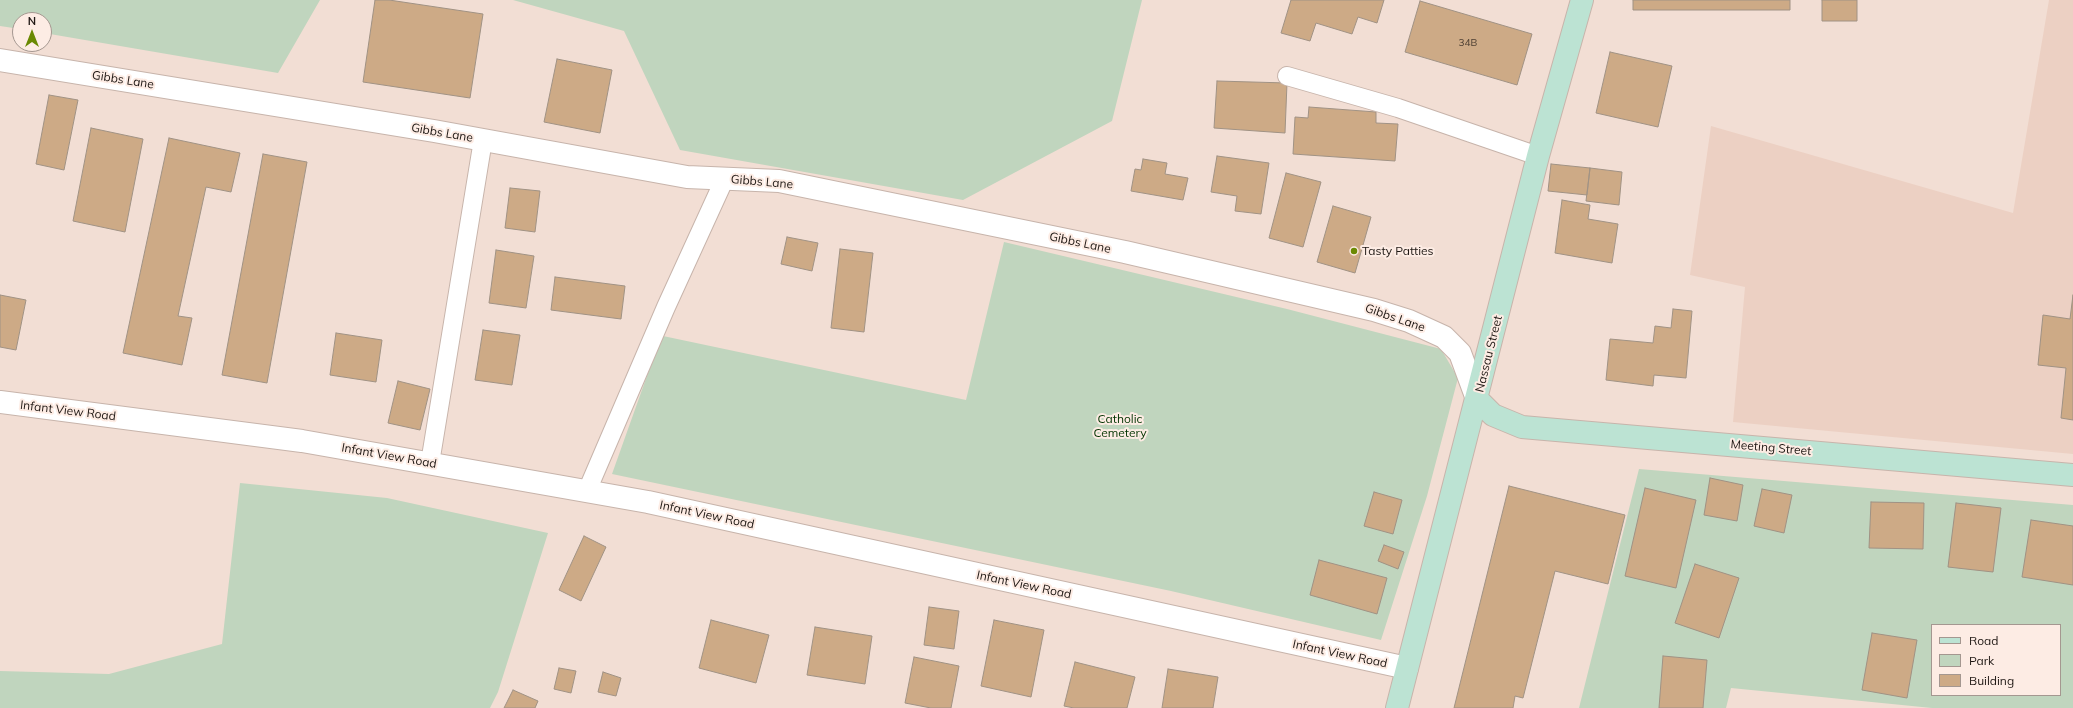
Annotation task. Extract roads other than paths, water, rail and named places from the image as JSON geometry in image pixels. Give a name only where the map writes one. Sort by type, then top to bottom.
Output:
[{"type":"main road","name":"Nassau Street","points":[[1397,708],[1538,156],[1582,0]]},
{"type":"main road","name":"Meeting Street","points":[[1477,399],[1493,415],[1522,427],[2073,475]]},
{"type":"street","name":"Gibbs Lane","points":[[0,60],[483,140],[687,177],[779,180],[1125,252],[1374,310],[1409,321],[1444,337],[1460,353],[1477,399]]},
{"type":"street","name":"Infant View Road","points":[[0,402],[302,441],[648,502],[1407,668]]},
{"type":"lane","points":[[1287,76],[1398,108],[1538,156]]},
{"type":"lane","points":[[430,464],[483,140]]},
{"type":"lane","points":[[587,491],[663,314],[725,178]]},
{"type":"place","name":"Tasty Patties","points":[[1354,251]]},
{"type":"park label","name":"Catholic Cemetery","points":[[1120,426]]}]
